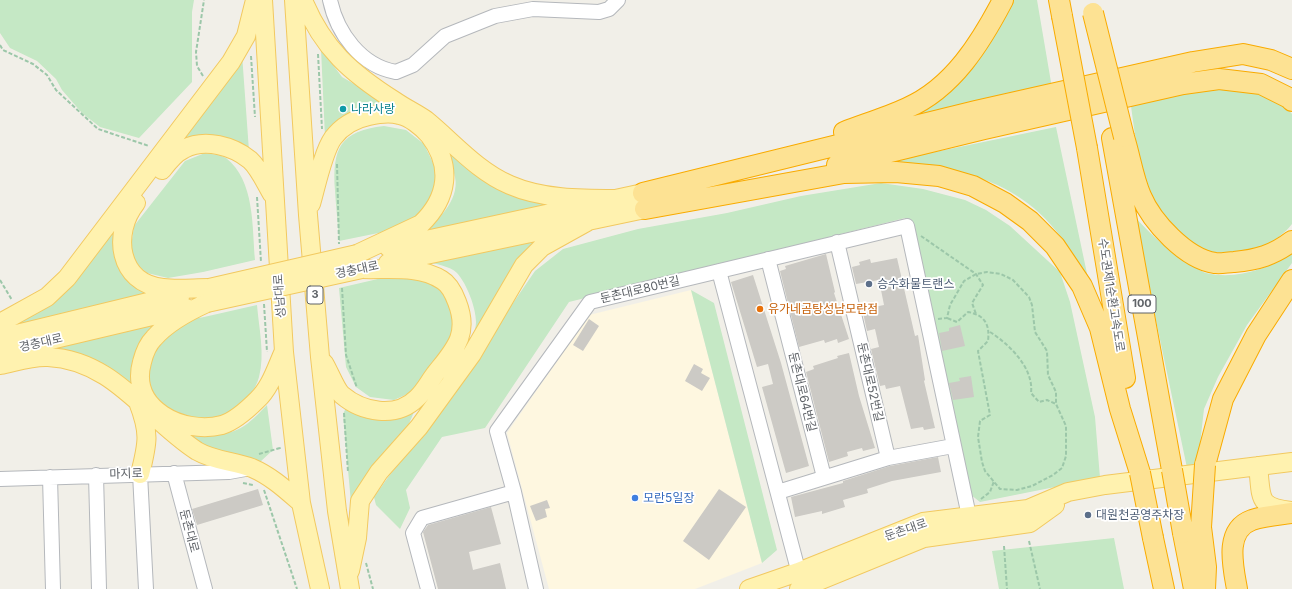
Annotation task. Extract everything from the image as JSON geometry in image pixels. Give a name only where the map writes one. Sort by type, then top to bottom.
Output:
[{"type":"highway","points":[[644,201],[726,174],[909,108],[938,88],[963,63],[983,37],[1003,0]]},
{"type":"highway","name":"100","points":[[1091,7],[1118,138],[1172,470],[1192,530],[1194,589]]},
{"type":"highway","name":"수도권제1순환고속도로","points":[[1061,8],[1087,148],[1140,473],[1164,589]]},
{"type":"highway","points":[[726,174],[976,111],[1193,62],[1243,54],[1271,60],[1292,69]]},
{"type":"highway","points":[[720,194],[984,129],[1183,84],[1219,79],[1242,80],[1261,84],[1292,101]]},
{"type":"highway","points":[[1118,138],[1141,196],[1158,224],[1187,250],[1215,263],[1236,262],[1259,260],[1279,251],[1292,241]]},
{"type":"highway","points":[[644,201],[720,194],[844,173],[896,172],[939,176],[973,186],[1005,203],[1030,221],[1055,246],[1082,286],[1100,328],[1120,409],[1140,473]]},
{"type":"highway","points":[[1205,589],[1206,567],[1192,530],[1205,465],[1223,399],[1256,335],[1292,280]]},
{"type":"highway","points":[[1237,589],[1232,552],[1234,540],[1239,529],[1250,521],[1292,512]]},
{"type":"main road","points":[[0,323],[47,297],[67,278],[231,62],[246,36],[254,0]]},
{"type":"main road","name":"성남대로","points":[[263,0],[273,195],[284,352],[301,503],[320,589]]},
{"type":"main road","name":"3","points":[[294,0],[308,215],[320,357],[337,511],[349,585]]},
{"type":"main road","points":[[303,0],[309,16],[339,60],[358,77],[421,116],[450,140],[474,164],[492,177],[533,193],[589,199],[615,199]]},
{"type":"main road","points":[[308,215],[332,139],[344,126],[362,118],[381,114],[400,115],[422,127],[436,144],[444,164],[445,183],[439,201],[421,224],[360,262]]},
{"type":"main road","points":[[208,295],[162,288],[144,282],[131,271],[122,256],[122,237],[127,214],[170,159],[183,149],[202,143],[223,146],[251,161],[273,195]]},
{"type":"main road","name":"경충대로","points":[[0,338],[360,262],[615,199],[644,201]]},
{"type":"main road","name":"경충대로","points":[[360,262],[587,222],[644,201]]},
{"type":"main road","points":[[349,585],[357,538],[360,501],[379,472],[419,427],[472,354],[524,265],[542,247],[587,222]]},
{"type":"main road","points":[[320,357],[341,394],[373,410],[387,411],[401,408],[416,399],[458,346],[463,326],[460,309],[454,294],[443,281],[425,271],[360,262]]},
{"type":"main road","points":[[208,295],[153,338],[144,354],[139,373],[143,393],[153,408],[169,420],[187,426],[223,424],[242,413],[258,400],[269,385],[284,352]]},
{"type":"main road","name":"경충대로","points":[[0,352],[208,295]]},
{"type":"main road","points":[[0,365],[48,357],[75,362],[96,369],[138,401],[178,438],[199,452],[217,459],[252,468],[270,477],[301,503]]},
{"type":"main road","points":[[138,401],[146,424],[148,437],[140,474]]},
{"type":"main road","points":[[1292,462],[1258,466],[1263,498],[1266,504],[1272,508],[1292,512]]},
{"type":"main road","name":"둔촌대로","points":[[801,584],[923,522],[1028,509],[1068,492],[1105,485],[1258,466]]},
{"type":"main road","name":"둔촌대로","points":[[749,589],[801,584],[924,538],[1030,523],[1050,510],[1068,492]]},
{"type":"street","points":[[330,0],[335,18],[342,33],[362,56],[374,64],[396,72],[413,65],[445,36],[495,16],[533,9],[599,12],[610,9],[618,0]]},
{"type":"street","points":[[907,226],[969,516]]},
{"type":"street","name":"둔촌대로80번길","points":[[536,589],[514,492],[497,431],[590,302],[907,226]]},
{"type":"street","name":"둔촌대로52번길","points":[[837,242],[888,458]]},
{"type":"street","name":"둔촌대로64번길","points":[[768,259],[824,477]]},
{"type":"street","points":[[719,271],[801,584]]},
{"type":"street","points":[[778,492],[888,458],[953,446]]},
{"type":"street","name":"마지로","points":[[0,479],[229,472],[252,468]]},
{"type":"street","name":"둔촌대로","points":[[174,473],[205,589]]},
{"type":"street","points":[[140,474],[146,589]]},
{"type":"street","points":[[96,475],[99,589]]},
{"type":"street","points":[[50,477],[53,589]]},
{"type":"street","points":[[428,589],[413,533],[422,518],[514,492]]},
{"type":"path","points":[[204,0],[196,52],[197,66],[205,79]]},
{"type":"path","points":[[0,45],[3,50],[33,64],[47,75],[56,90],[98,129],[124,140],[164,150]]},
{"type":"path","points":[[318,52],[322,130]]},
{"type":"path","points":[[250,54],[255,122]]},
{"type":"path","points":[[337,161],[339,246]]},
{"type":"path","points":[[907,226],[976,274],[983,285],[972,303],[976,314]]},
{"type":"path","points":[[927,321],[947,318],[957,322],[968,312],[976,314],[987,322],[990,332],[988,341],[978,351],[990,415],[980,421],[978,437],[982,462],[985,470],[1000,489],[1024,489],[1053,475],[1062,468],[1066,456],[1066,426],[1056,404],[1056,392],[1048,375],[1047,351],[1035,332],[1032,305],[1029,297],[1013,280],[1001,274],[987,272],[976,274],[964,280],[952,300],[947,318]]},
{"type":"path","points":[[0,280],[21,312]]},
{"type":"path","points":[[342,285],[346,354],[358,390],[343,403],[349,479]]},
{"type":"path","points":[[990,332],[1001,339],[1020,359],[1032,385],[1031,393],[1035,399],[1039,402],[1047,400],[1056,404]]},
{"type":"path","points":[[256,486],[252,468],[280,448],[279,441]]},
{"type":"path","points":[[981,499],[990,492],[994,481]]},
{"type":"path","points":[[263,488],[297,589]]},
{"type":"path","points":[[1024,489],[1025,493]]},
{"type":"path","points":[[1029,541],[1039,589]]},
{"type":"path","points":[[1004,546],[1007,589]]},
{"type":"shaded area","name":"모란5일장","points":[[691,290],[762,563],[695,589],[549,589],[507,433],[589,315]]},
{"type":"green space","points":[[0,0],[194,0],[192,12],[192,82],[139,138],[100,127],[82,113],[62,90],[56,79],[37,61],[10,48],[0,33]]},
{"type":"green space","points":[[1010,0],[1037,0],[1052,88],[907,117]]},
{"type":"green space","points":[[321,49],[342,77],[396,108],[325,137]]},
{"type":"green space","points":[[242,54],[249,151],[172,150]]},
{"type":"green space","points":[[1222,86],[1250,91],[1269,97],[1278,101],[1292,114],[1292,224],[1273,241],[1257,249],[1248,251],[1225,253],[1203,250],[1192,246],[1182,239],[1163,217],[1148,188],[1136,139],[1131,106]]},
{"type":"green space","points":[[384,126],[406,130],[424,144],[434,165],[436,186],[430,204],[403,228],[339,241],[334,176],[335,163],[338,153],[342,144],[348,137],[369,128]]},
{"type":"green space","points":[[1056,127],[1089,283],[1071,250],[1051,224],[1028,204],[1004,188],[977,177],[947,170],[877,164]]},
{"type":"green space","points":[[446,147],[563,206],[420,236],[439,218],[450,203],[454,194],[456,186],[455,177]]},
{"type":"green space","points":[[205,153],[219,155],[226,158],[242,179],[247,191],[250,205],[255,260],[203,272],[168,278],[147,273],[134,262],[131,247],[134,226],[185,161]]},
{"type":"green space","points":[[881,183],[923,189],[965,200],[986,210],[1010,226],[1060,272],[1070,302],[1095,417],[1100,478],[980,502],[966,491],[956,429],[905,218],[569,302],[485,428],[442,437],[406,490],[410,508],[400,529],[376,505],[374,497],[424,433],[535,271],[563,249],[638,229],[727,213],[801,196]]},
{"type":"green space","points":[[1134,216],[1169,249],[1185,261],[1206,273],[1229,275],[1251,272],[1292,254],[1292,263],[1247,325],[1218,377],[1204,409],[1199,453],[1190,482]]},
{"type":"green space","points":[[116,223],[117,252],[152,292],[8,330],[37,312]]},
{"type":"green space","points":[[550,236],[468,349],[476,325],[476,316],[473,303],[467,290],[457,273],[446,267],[425,261]]},
{"type":"green space","points":[[395,275],[424,278],[437,287],[450,300],[456,338],[414,391],[394,400],[370,397],[356,387],[346,367],[339,288]]},
{"type":"green space","points":[[691,290],[714,303],[777,550],[762,563]]},
{"type":"green space","points":[[257,305],[261,341],[261,368],[255,387],[246,400],[234,411],[228,414],[210,418],[188,418],[170,414],[164,410],[156,400],[153,393],[149,377],[149,363],[151,357],[164,337],[173,328],[185,321]]},
{"type":"green space","points":[[163,319],[144,338],[138,347],[135,356],[135,376],[142,402],[44,349]]},
{"type":"green space","points":[[267,405],[273,450],[260,462],[206,456],[171,427],[189,432],[208,434],[227,433],[247,424]]},
{"type":"green space","points":[[347,406],[367,418],[395,418],[414,412],[402,440],[351,503],[343,414]]},
{"type":"green space","points":[[1114,538],[1124,589],[999,589],[992,551]]},
{"type":"building","points":[[826,254],[834,293],[849,339],[838,343],[837,339],[825,343],[824,340],[799,347],[780,271],[786,269],[785,266]]},
{"type":"building","points":[[897,258],[915,336],[918,335],[924,381],[935,428],[924,430],[923,427],[911,429],[900,386],[886,389],[885,385],[880,386],[871,349],[879,347],[875,329],[867,331],[863,313],[870,312],[869,308],[884,305],[879,280],[856,284],[852,267],[860,265],[859,262],[870,259],[871,263]]},
{"type":"building","points":[[753,275],[781,363],[809,466],[786,473],[762,387],[773,384],[768,364],[757,367],[731,282]]},
{"type":"building","points":[[589,319],[599,326],[583,351],[573,345]]},
{"type":"building","points":[[960,325],[965,346],[942,351],[939,333],[949,331],[949,328]]},
{"type":"building","points":[[849,353],[859,396],[875,448],[863,451],[862,448],[847,452],[848,456],[829,462],[806,372],[814,369],[813,366],[838,358],[837,356]]},
{"type":"building","points":[[694,364],[703,369],[701,373],[710,378],[702,391],[685,381]]},
{"type":"building","points":[[971,376],[974,397],[953,400],[949,383],[960,381],[959,378]]},
{"type":"building","points":[[938,457],[941,472],[892,481],[867,489],[868,493],[843,500],[845,507],[822,514],[822,511],[795,517],[791,497],[843,483],[843,481],[890,466]]},
{"type":"building","points":[[258,489],[263,505],[197,525],[192,509]]},
{"type":"building","points":[[719,489],[746,507],[709,560],[683,541]]},
{"type":"building","points":[[547,500],[550,508],[545,509],[547,517],[536,521],[530,506]]},
{"type":"building","points":[[491,507],[501,544],[469,552],[473,570],[500,563],[506,589],[438,589],[423,532],[428,525]]},
{"type":"place","name":"나라사랑","points":[[343,109]]},
{"type":"place","name":"승수화물트랜스","points":[[869,284]]},
{"type":"place","name":"유가네곰탕성남모란점","points":[[760,309]]},
{"type":"place","name":"모란5일장","points":[[635,498]]},
{"type":"place","name":"대원천공영주차장","points":[[1088,515]]}]
